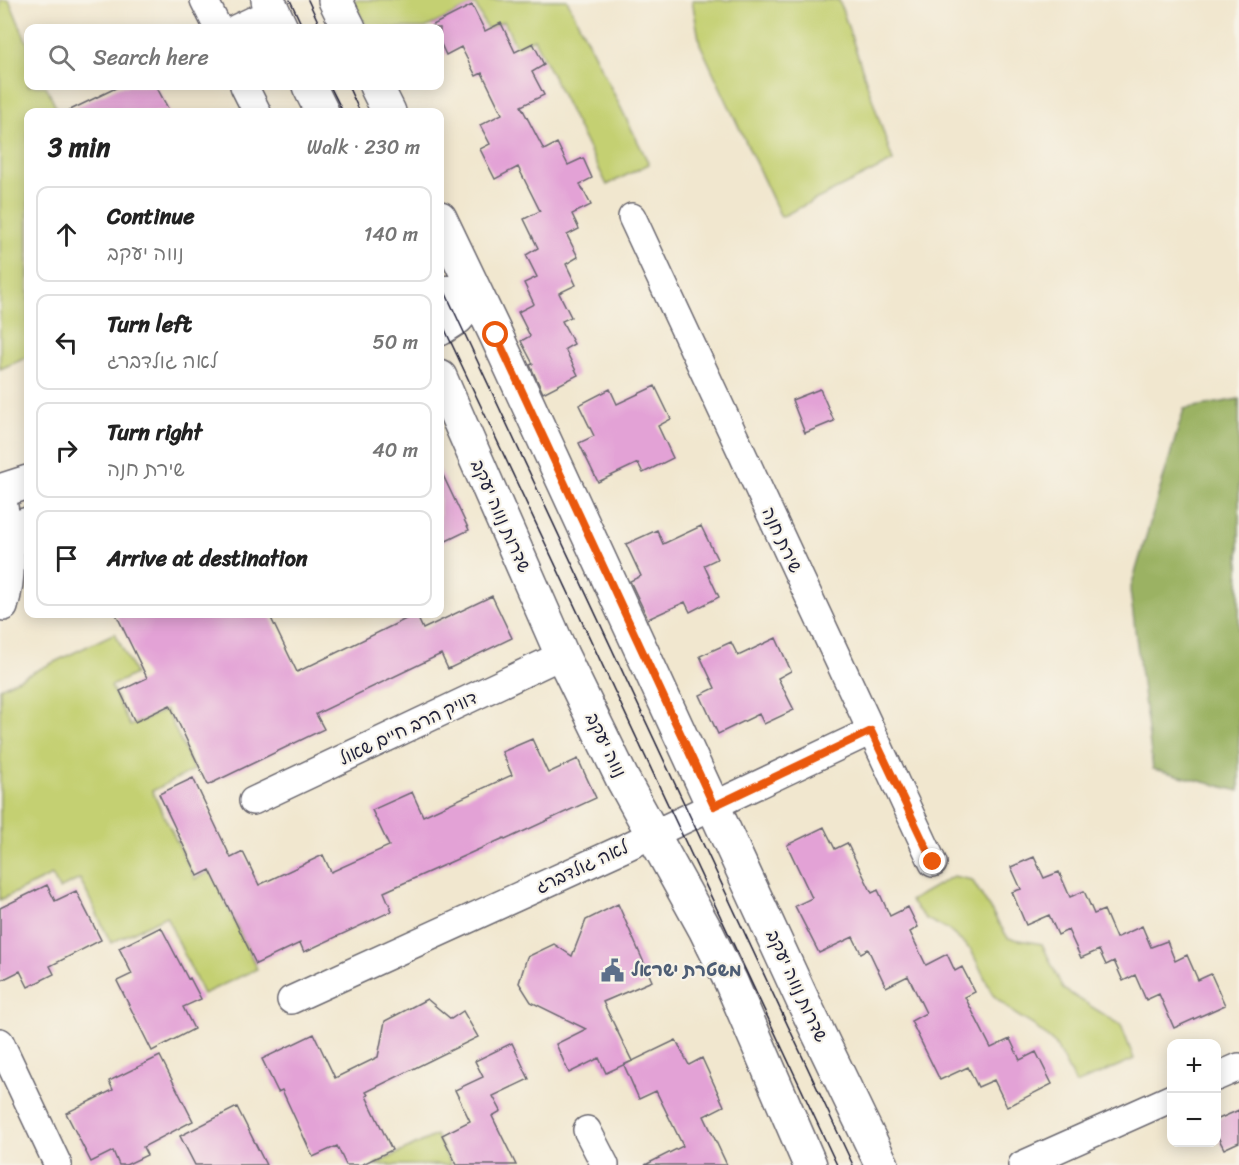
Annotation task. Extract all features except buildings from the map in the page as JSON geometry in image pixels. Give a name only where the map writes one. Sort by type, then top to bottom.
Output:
[{"type":"street","points":[[204,0],[216,24]]},
{"type":"street","points":[[335,0],[347,24]]},
{"type":"street","points":[[247,24],[274,13]]},
{"type":"street","points":[[246,90],[255,108]]},
{"type":"street","points":[[311,90],[320,108]]},
{"type":"street","points":[[378,90],[387,108]]},
{"type":"street","name":"שירת חנה","points":[[632,216],[933,862]]},
{"type":"street","points":[[444,226],[714,806]]},
{"type":"street","points":[[444,293],[476,294]]},
{"type":"street","points":[[444,326],[457,318],[476,294]]},
{"type":"street","name":"שדרות נווה יעקב","points":[[444,386],[562,655]]},
{"type":"street","points":[[0,606],[4,606],[9,590],[12,564],[10,488]]},
{"type":"street","name":"דוויק הרב חיים שאול","points":[[253,801],[562,655]]},
{"type":"street","name":"נווה יעקב","points":[[562,655],[652,835]]},
{"type":"street","name":"לאה גולדברג","points":[[291,1000],[652,835],[871,731]]},
{"type":"street","name":"שדרות נווה יעקב","points":[[714,806],[882,1165]]},
{"type":"street","points":[[652,835],[694,909],[731,982],[810,1164]]},
{"type":"street","points":[[0,1042],[58,1165]]},
{"type":"street","points":[[1221,1075],[1239,1067]]},
{"type":"street","points":[[1022,1165],[1167,1100]]},
{"type":"street","points":[[587,1130],[605,1165]]},
{"type":"green space","points":[[0,0],[9,0],[24,36],[24,90],[48,90],[56,108],[24,108],[24,359],[0,369]]},
{"type":"green space","points":[[353,0],[567,0],[649,164],[607,185],[534,39],[516,47],[504,21],[487,29],[475,4],[433,24],[365,24]]},
{"type":"green space","points":[[692,0],[839,0],[893,161],[781,217],[700,44]]},
{"type":"green space","points":[[1239,399],[1239,791],[1153,769],[1130,590],[1184,409]]},
{"type":"green space","points":[[115,633],[135,674],[111,686],[130,726],[166,710],[194,770],[152,791],[195,879],[211,871],[257,969],[203,994],[166,916],[111,943],[80,879],[59,889],[52,875],[0,900],[0,688]]},
{"type":"green space","points":[[953,876],[972,880],[1008,938],[1042,944],[1063,989],[1121,1025],[1134,1059],[1076,1084],[1055,1044],[993,995],[971,950],[947,929],[926,919],[910,901]]},
{"type":"green space","points":[[436,1135],[451,1165],[374,1165]]},
{"type":"tram line","points":[[290,0],[301,24]]},
{"type":"tram line","points":[[308,0],[319,24]]},
{"type":"tram line","points":[[332,90],[341,108]]},
{"type":"tram line","points":[[350,90],[358,108]]},
{"type":"tram line","points":[[444,290],[853,1165]]},
{"type":"tram line","points":[[444,328],[837,1165]]},
{"type":"place","name":"משטרת ישראל","points":[[613,970]]},
{"type":"route","points":[[496,335],[714,806],[871,731],[933,862]]}]
